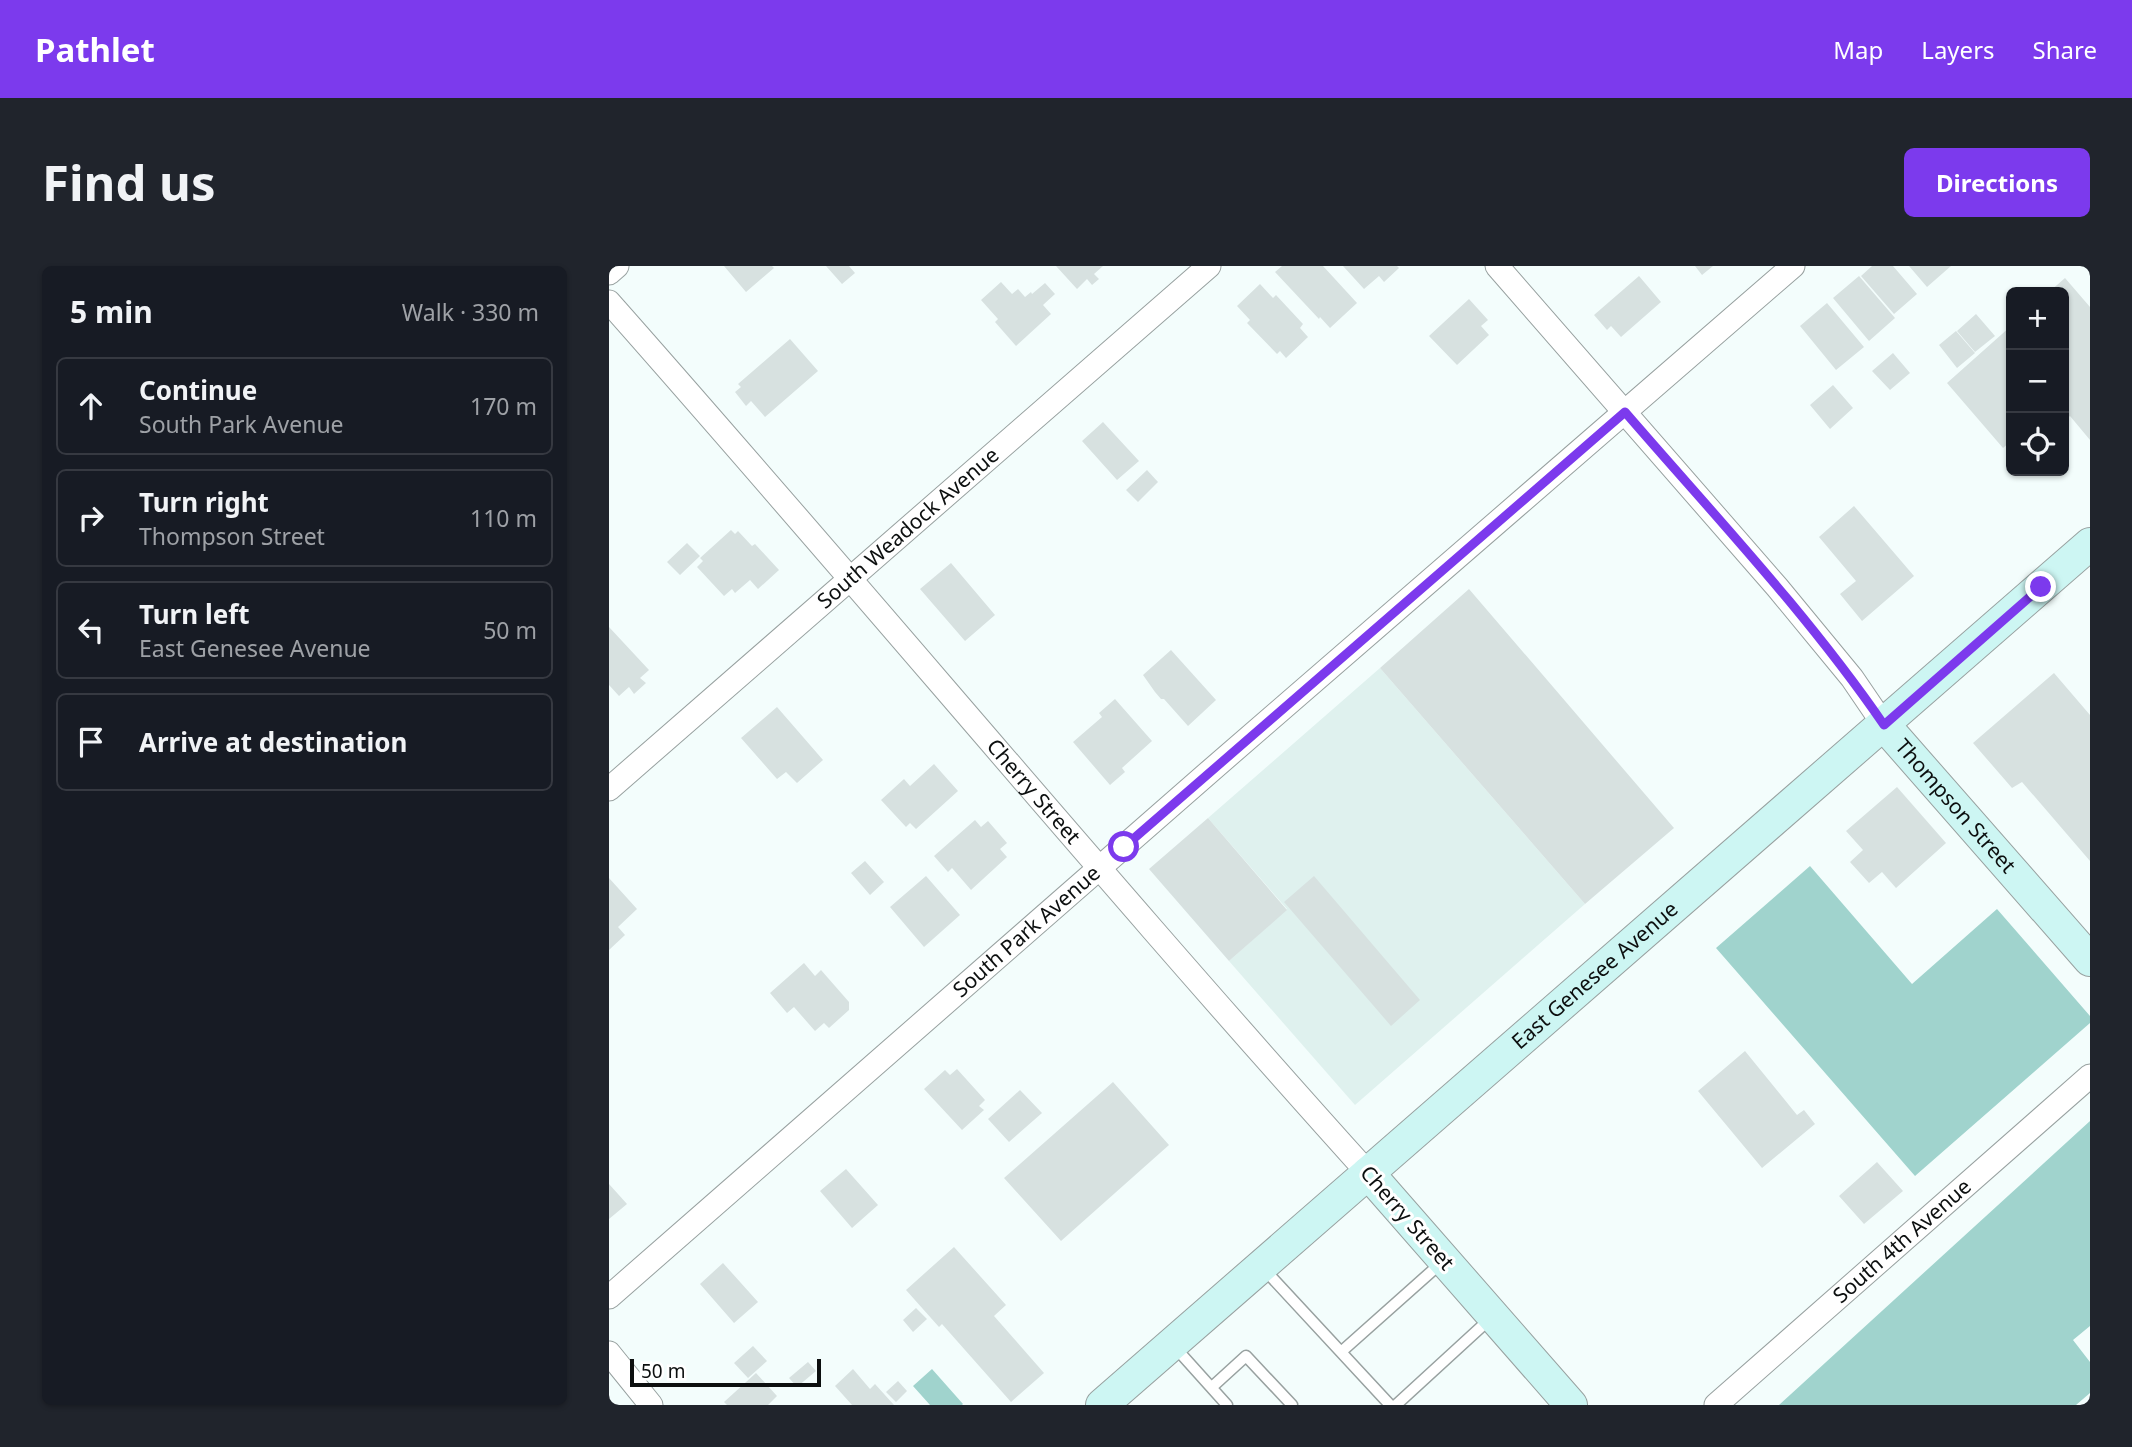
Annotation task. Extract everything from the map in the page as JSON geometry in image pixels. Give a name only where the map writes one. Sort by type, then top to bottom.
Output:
[{"type":"main road","name":"East Genesee Avenue","points":[[1102,1405],[2090,544]]},
{"type":"main road","name":"Thompson Street","points":[[1884,725],[2090,960]]},
{"type":"main road","name":"Cherry Street","points":[[1368,1173],[1571,1405]]},
{"type":"street","points":[[609,273],[617,266]]},
{"type":"street","name":"South Weadock Avenue","points":[[609,789],[1209,266]]},
{"type":"street","name":"Thompson Street","points":[[1497,266],[1777,587],[1851,678],[1884,725]]},
{"type":"street","name":"South Park Avenue","points":[[609,1297],[1793,266]]},
{"type":"street","name":"Cherry Street","points":[[609,302],[851,578],[1200,985],[1368,1173]]},
{"type":"street","name":"South 4th Avenue","points":[[1716,1405],[2090,1076]]},
{"type":"street","points":[[609,1353],[651,1405]]},
{"type":"lane","points":[[1341,1352],[1444,1260]]},
{"type":"lane","points":[[1261,1266],[1389,1405]]},
{"type":"lane","points":[[1396,1405],[1493,1316]]},
{"type":"lane","points":[[1172,1343],[1227,1405]]},
{"type":"lane","points":[[1212,1387],[1246,1356],[1292,1405]]},
{"type":"shaded area","points":[[1380,668],[1585,904],[1355,1105],[1229,961],[1287,909],[1208,818]]},
{"type":"shaded area","points":[[1810,866],[1912,984],[1997,909],[2090,1016],[2090,1023],[1915,1176],[1716,948]]},
{"type":"shaded area","points":[[2090,1121],[2090,1326],[2073,1340],[2090,1362],[2090,1393],[2076,1405],[1779,1405]]},
{"type":"shaded area","points":[[932,1369],[962,1405],[930,1405],[913,1386]]},
{"type":"building","points":[[724,266],[772,266],[774,268],[746,292]]},
{"type":"building","points":[[826,266],[849,266],[855,273],[842,284]]},
{"type":"building","points":[[1056,266],[1103,266],[1094,274],[1099,279],[1092,285],[1087,279],[1077,289]]},
{"type":"building","points":[[1282,266],[1323,266],[1357,303],[1330,328],[1275,272]]},
{"type":"building","points":[[1343,266],[1399,268],[1384,282],[1379,276],[1364,289]]},
{"type":"building","points":[[1695,266],[1713,266],[1702,275]]},
{"type":"building","points":[[1872,266],[1893,266],[1917,294],[1894,314],[1861,276]]},
{"type":"building","points":[[1909,266],[1951,266],[1927,287]]},
{"type":"building","points":[[1639,276],[1661,302],[1621,337],[1611,326],[1607,330],[1594,315]]},
{"type":"building","points":[[1859,276],[1895,318],[1869,341],[1833,298]]},
{"type":"building","points":[[2065,278],[2090,307],[2090,440],[2069,417],[2069,287],[2055,287]]},
{"type":"building","points":[[1001,282],[1012,294],[1018,289],[1025,297],[1045,283],[1055,294],[1043,305],[1051,314],[1016,346],[995,322],[998,319],[981,300]]},
{"type":"building","points":[[1260,284],[1273,298],[1276,295],[1303,324],[1300,328],[1308,337],[1286,358],[1280,351],[1277,354],[1247,323],[1250,320],[1237,306]]},
{"type":"building","points":[[1469,299],[1488,320],[1481,326],[1489,335],[1457,365],[1429,336]]},
{"type":"building","points":[[1827,303],[1864,347],[1836,370],[1800,326]]},
{"type":"building","points":[[1976,314],[1995,336],[1975,352],[1957,331]]},
{"type":"building","points":[[2006,330],[2006,445],[2003,448],[1947,383]]},
{"type":"building","points":[[1956,331],[1975,353],[1957,368],[1939,345]]},
{"type":"building","points":[[790,339],[818,371],[765,417],[751,401],[746,406],[735,392],[741,387],[738,384]]},
{"type":"building","points":[[1893,353],[1910,373],[1890,390],[1872,371]]},
{"type":"building","points":[[1833,385],[1853,408],[1830,429],[1810,405]]},
{"type":"building","points":[[1103,422],[1139,461],[1117,480],[1082,441]]},
{"type":"building","points":[[1147,470],[1158,482],[1138,502],[1126,490]]},
{"type":"building","points":[[1854,506],[1914,576],[1862,621],[1840,594],[1856,581],[1819,537]]},
{"type":"building","points":[[731,530],[735,534],[738,531],[752,546],[755,544],[779,570],[758,589],[750,580],[735,593],[732,589],[724,596],[697,567],[703,561],[700,558]]},
{"type":"building","points":[[687,543],[700,556],[680,575],[667,562]]},
{"type":"building","points":[[951,563],[995,615],[965,641],[920,589]]},
{"type":"building","points":[[1469,589],[1674,828],[1585,904],[1380,668]]},
{"type":"building","points":[[609,627],[649,670],[640,678],[646,683],[634,694],[629,687],[619,696],[609,685]]},
{"type":"building","points":[[1171,650],[1216,700],[1188,726],[1164,699],[1161,699],[1143,675]]},
{"type":"building","points":[[2054,673],[2090,715],[2090,861],[2022,782],[2012,788],[1973,743]]},
{"type":"building","points":[[1115,699],[1152,741],[1122,768],[1125,772],[1110,785],[1073,742],[1102,717],[1099,713]]},
{"type":"building","points":[[777,707],[823,760],[797,783],[786,772],[777,779],[741,738]]},
{"type":"building","points":[[934,764],[958,791],[916,829],[910,823],[906,827],[881,800],[904,779],[910,786]]},
{"type":"building","points":[[1897,787],[1946,843],[1896,888],[1882,872],[1869,883],[1850,862],[1863,850],[1846,831]]},
{"type":"building","points":[[1208,818],[1287,910],[1229,961],[1149,869]]},
{"type":"building","points":[[975,820],[981,827],[988,821],[1007,843],[1000,849],[1007,857],[971,890],[952,868],[948,872],[934,856]]},
{"type":"building","points":[[865,861],[884,882],[870,895],[851,873]]},
{"type":"building","points":[[926,876],[960,915],[924,947],[890,907]]},
{"type":"building","points":[[1314,876],[1420,1000],[1391,1026],[1284,902]]},
{"type":"building","points":[[609,878],[637,909],[618,927],[625,935],[609,950]]},
{"type":"building","points":[[804,963],[815,976],[821,970],[849,1002],[849,1010],[829,1028],[824,1023],[815,1031],[794,1007],[787,1013],[770,993]]},
{"type":"building","points":[[1745,1051],[1797,1115],[1804,1110],[1815,1124],[1762,1168],[1698,1091]]},
{"type":"building","points":[[957,1069],[985,1100],[979,1106],[984,1110],[962,1130],[924,1089],[945,1070],[950,1075]]},
{"type":"building","points":[[1113,1082],[1169,1145],[1061,1241],[1004,1178]]},
{"type":"building","points":[[1020,1090],[1042,1113],[1009,1142],[988,1119]]},
{"type":"building","points":[[1877,1162],[1903,1191],[1864,1224],[1839,1196]]},
{"type":"building","points":[[846,1169],[878,1205],[852,1228],[820,1191]]},
{"type":"building","points":[[609,1184],[627,1204],[609,1219]]},
{"type":"building","points":[[954,1247],[1006,1305],[994,1316],[1044,1373],[1011,1402],[942,1324],[939,1327],[906,1290]]},
{"type":"building","points":[[723,1263],[758,1302],[734,1323],[700,1284]]},
{"type":"building","points":[[916,1308],[927,1319],[913,1332],[903,1320]]},
{"type":"building","points":[[753,1346],[767,1361],[748,1378],[734,1363]]},
{"type":"building","points":[[808,1362],[816,1371],[797,1387],[789,1378]]},
{"type":"building","points":[[853,1369],[870,1389],[875,1384],[894,1405],[852,1405],[835,1386]]},
{"type":"building","points":[[756,1373],[777,1396],[768,1405],[727,1405],[724,1402]]},
{"type":"building","points":[[898,1381],[907,1391],[896,1402],[886,1392]]},
{"type":"route","points":[[1124,847],[1625,412],[1777,587],[1851,678],[1884,725],[2041,587]]}]
